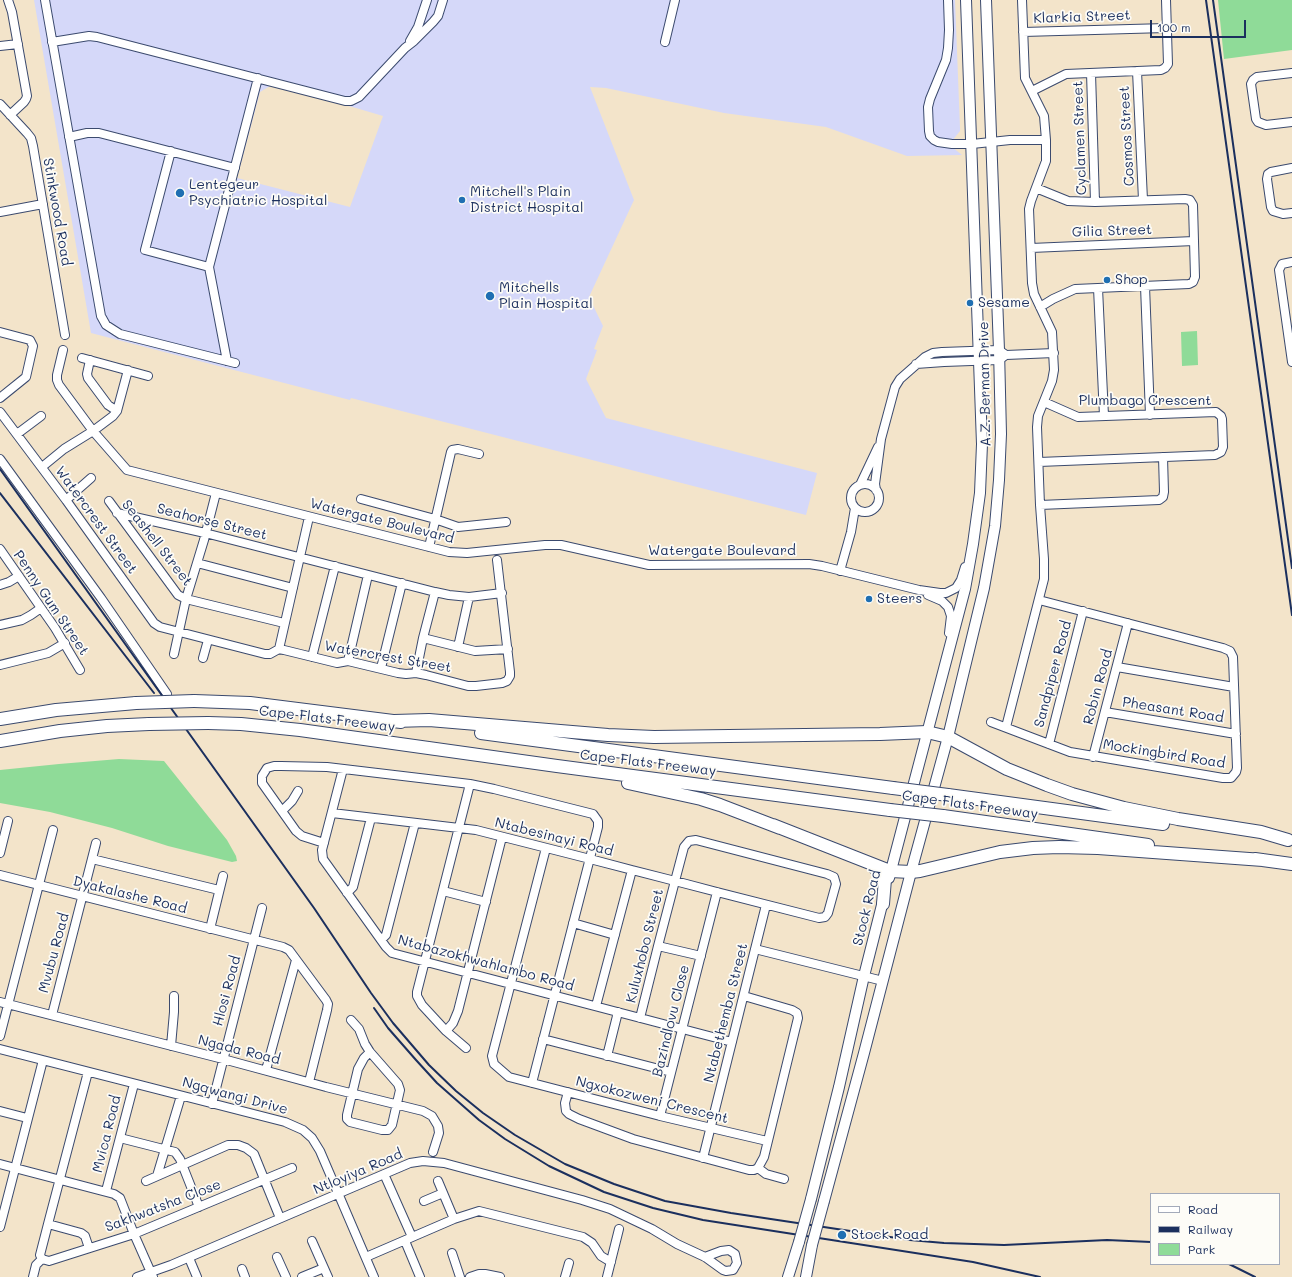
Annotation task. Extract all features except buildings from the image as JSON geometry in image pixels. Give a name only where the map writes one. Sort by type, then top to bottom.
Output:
[{"type":"highway","name":"Cape Flats Freeway","points":[[0,719],[56,710],[136,703],[194,701],[257,704],[1290,840]]},
{"type":"highway","points":[[394,721],[429,720],[608,735],[654,737],[927,732],[948,737],[1007,768],[1047,786],[1072,794],[1130,809],[1178,819],[1261,832],[1290,840]]},
{"type":"highway","name":"Cape Flats Freeway","points":[[0,741],[60,731],[107,726],[208,722],[241,724],[300,730],[557,766],[944,816],[1292,864]]},
{"type":"highway","points":[[557,766],[567,771],[642,785],[701,799],[773,825],[890,871],[920,871],[1000,852],[1058,847],[1098,848],[1263,860]]},
{"type":"highway","points":[[773,825],[878,870],[885,879],[883,904]]},
{"type":"main road","name":"A.Z. Berman Drive","points":[[927,732],[965,588],[973,544],[981,475],[982,444],[966,0]]},
{"type":"main road","name":"A.Z. Berman Drive","points":[[948,737],[984,588],[995,526],[999,480],[1001,434],[1001,355],[986,0]]},
{"type":"main road","name":"Stock Road","points":[[788,1277],[811,1199],[890,871],[927,732]]},
{"type":"main road","points":[[806,1277],[812,1245],[948,737]]},
{"type":"main road","points":[[890,871],[900,868],[906,864],[912,851],[925,804],[938,774]]},
{"type":"street","points":[[8,0],[18,44],[27,96],[24,102],[10,115]]},
{"type":"street","points":[[45,0],[99,311],[103,320],[110,328],[120,334],[232,362],[209,267],[258,78]]},
{"type":"street","points":[[405,48],[418,27],[426,0]]},
{"type":"street","points":[[52,42],[89,36],[97,37],[351,101],[359,97],[405,48],[414,41],[438,16],[443,0]]},
{"type":"street","points":[[665,42],[676,0]]},
{"type":"street","points":[[948,0],[948,48],[946,60],[928,107],[930,136],[938,142],[952,144],[1046,140]]},
{"type":"street","points":[[1006,727],[1045,575],[1040,505],[1038,421],[1054,376],[1052,332],[1033,288],[1029,209],[1046,161],[1046,140],[1044,116],[1025,78],[1022,0]]},
{"type":"street","points":[[1032,91],[1066,74],[1161,70],[1166,68],[1168,64],[1166,0]]},
{"type":"street","name":"Klarkia Street","points":[[1023,32],[1166,28]]},
{"type":"street","points":[[0,46],[18,44]]},
{"type":"street","name":"Cosmos Street","points":[[1137,71],[1143,200]]},
{"type":"street","name":"Cyclamen Street","points":[[1091,73],[1095,202]]},
{"type":"street","points":[[1292,73],[1257,78],[1253,80],[1251,84],[1256,119],[1258,122],[1266,125],[1292,122]]},
{"type":"street","name":"Stinkwood Road","points":[[0,104],[31,138],[65,335]]},
{"type":"street","points":[[68,137],[88,133],[99,133],[234,168]]},
{"type":"street","points":[[171,151],[146,250],[209,267]]},
{"type":"street","points":[[1292,168],[1271,172],[1268,174],[1267,179],[1271,207],[1273,211],[1283,214],[1292,213]]},
{"type":"street","points":[[1036,188],[1068,201],[1095,202],[1185,199],[1190,200],[1193,205],[1195,276],[1193,282],[1189,284],[1075,289],[1040,307]]},
{"type":"street","points":[[0,212],[43,204]]},
{"type":"street","name":"Gilia Street","points":[[1031,248],[1194,241]]},
{"type":"street","points":[[1292,262],[1282,264],[1279,270],[1288,307],[1292,362]]},
{"type":"street","points":[[1145,286],[1150,414]]},
{"type":"street","points":[[1098,288],[1104,416]]},
{"type":"street","points":[[0,332],[27,339],[34,346],[26,377],[0,398]]},
{"type":"street","name":"Watergate Boulevard","points":[[63,350],[58,368],[57,380],[59,385],[93,431],[127,470],[429,547],[458,553],[545,545],[561,545],[649,565],[803,564],[822,566],[919,590],[946,593],[956,588],[961,580],[973,544]]},
{"type":"street","points":[[851,532],[859,519],[876,506],[878,502],[878,494],[875,484],[881,440],[895,387],[900,379],[925,356],[933,353],[979,350],[1001,355]]},
{"type":"street","points":[[916,364],[979,361],[1001,355],[1054,353]]},
{"type":"street","points":[[117,411],[108,405],[88,378],[86,359],[148,376]]},
{"type":"street","points":[[42,467],[64,449],[106,422],[117,411],[128,370]]},
{"type":"street","name":"Plumbago Crescent","points":[[1039,462],[1215,455],[1222,450],[1223,447],[1221,416],[1216,412],[1078,417],[1044,402]]},
{"type":"street","name":"Watercrest Street","points":[[0,412],[42,467],[154,623],[160,627],[265,654],[270,654],[279,649],[337,664],[348,661],[406,674],[426,675],[468,686],[502,683],[507,681],[510,676],[498,560]]},
{"type":"street","points":[[17,434],[41,416]]},
{"type":"street","points":[[860,485],[881,440]]},
{"type":"street","points":[[429,547],[452,450],[458,449],[479,454]]},
{"type":"street","points":[[1040,505],[1159,500],[1163,497],[1164,492],[1163,457]]},
{"type":"street","points":[[0,459],[167,694]]},
{"type":"street","points":[[66,500],[92,478]]},
{"type":"street","points":[[840,571],[851,532],[855,508],[851,500],[851,496],[855,487],[869,484],[876,490]]},
{"type":"street","points":[[174,654],[186,599],[216,493]]},
{"type":"street","points":[[360,499],[435,519],[453,526],[464,527],[506,522]]},
{"type":"street","name":"Seashell Street","points":[[109,501],[175,592],[186,599]]},
{"type":"street","points":[[855,508],[868,511]]},
{"type":"street","name":"Seahorse Street","points":[[117,513],[205,533],[300,558]]},
{"type":"street","points":[[279,649],[309,517]]},
{"type":"street","name":"Penny Gum Street","points":[[0,549],[65,643],[80,670]]},
{"type":"street","points":[[300,558],[449,595],[469,597],[502,593]]},
{"type":"street","points":[[197,563],[293,588]]},
{"type":"street","points":[[312,657],[335,566]]},
{"type":"street","points":[[348,661],[368,575]]},
{"type":"street","points":[[0,585],[19,576]]},
{"type":"street","points":[[381,668],[402,583]]},
{"type":"street","name":"Watergate Boulevard","points":[[919,590],[942,601],[951,613],[943,669]]},
{"type":"street","points":[[416,674],[423,638],[435,592]]},
{"type":"street","points":[[458,647],[469,597]]},
{"type":"street","points":[[186,599],[284,623]]},
{"type":"street","points":[[1039,600],[1128,623]]},
{"type":"street","points":[[0,625],[22,620],[41,608]]},
{"type":"street","name":"Sandpiper Road","points":[[1049,744],[1083,612]]},
{"type":"street","name":"Mockingbird Road","points":[[991,722],[1070,752],[1223,778],[1231,778],[1237,768],[1233,657],[1230,651],[1128,623]]},
{"type":"street","name":"Robin Road","points":[[1093,757],[1128,623]]},
{"type":"street","points":[[423,638],[475,651],[508,648]]},
{"type":"street","points":[[203,658],[208,640]]},
{"type":"street","points":[[0,665],[48,653],[65,643]]},
{"type":"street","points":[[1117,667],[1234,687]]},
{"type":"street","name":"Pheasant Road","points":[[1105,712],[1236,734]]},
{"type":"street","points":[[324,843],[302,836],[298,833],[262,783],[262,776],[267,768],[281,766],[343,769],[470,784],[494,788],[594,814],[598,821],[598,827],[532,1083]]},
{"type":"street","name":"Ntabazokhwahlambo Road","points":[[343,769],[322,850],[323,859],[392,953],[398,956],[555,995],[732,1042]]},
{"type":"street","points":[[466,1048],[446,1031],[422,1005],[417,996],[417,992],[444,891],[470,784]]},
{"type":"street","points":[[282,811],[292,801],[298,791]]},
{"type":"street","name":"Ntabesinayi Road","points":[[332,813],[476,830],[766,905]]},
{"type":"street","points":[[347,893],[353,887],[371,818]]},
{"type":"street","points":[[0,853],[2,835],[8,821]]},
{"type":"street","points":[[381,940],[386,935],[415,823]]},
{"type":"street","points":[[0,1036],[4,1004],[39,885],[53,830]]},
{"type":"street","points":[[446,1031],[456,1018],[502,837]]},
{"type":"street","name":"Kuluxhobo Street","points":[[640,1018],[686,843],[692,840],[834,877],[836,884],[828,913],[825,917],[819,918],[766,905]]},
{"type":"street","name":"Mvubu Road","points":[[52,1015],[96,842]]},
{"type":"street","points":[[511,984],[546,848]]},
{"type":"street","points":[[92,859],[219,890]]},
{"type":"street","points":[[596,1006],[632,870]]},
{"type":"street","name":"Dyakalashe Road","points":[[0,875],[254,940],[292,952],[296,960],[328,1004],[309,1082]]},
{"type":"street","points":[[210,929],[223,876]]},
{"type":"street","points":[[444,891],[486,902]]},
{"type":"street","name":"Bazindlovu Close","points":[[660,1116],[717,892]]},
{"type":"street","name":"Ntabethemba Street","points":[[703,1158],[766,905]]},
{"type":"street","name":"Hlosi Road","points":[[212,1104],[262,908]]},
{"type":"street","points":[[573,923],[615,935]]},
{"type":"street","name":"Bazindlovu Close","points":[[658,946],[701,956]]},
{"type":"street","points":[[756,949],[883,981]]},
{"type":"street","points":[[266,1070],[296,960]]},
{"type":"street","name":"Ngxokozweni Crescent","points":[[511,984],[492,1056],[492,1061],[494,1064],[509,1077],[660,1116],[767,1141]]},
{"type":"street","points":[[171,1046],[174,996]]},
{"type":"street","points":[[568,1092],[565,1107],[566,1111],[579,1119],[633,1139],[749,1170],[758,1168],[764,1157],[798,1018],[797,1013],[792,1010],[744,996]]},
{"type":"street","name":"Ngada Road","points":[[4,1004],[223,1058],[428,1113],[435,1120],[439,1130],[433,1152]]},
{"type":"street","points":[[607,1056],[618,1012]]},
{"type":"street","points":[[351,1020],[359,1029],[370,1052],[399,1086],[400,1092],[392,1125],[388,1130],[382,1130],[350,1122],[346,1115],[361,1063],[370,1052]]},
{"type":"street","points":[[543,1039],[671,1072]]},
{"type":"street","name":"Ngqwangi Drive","points":[[0,1049],[285,1122],[302,1130],[312,1138],[320,1151],[374,1277]]},
{"type":"street","points":[[0,1227],[2,1213],[42,1060]]},
{"type":"street","points":[[33,1277],[36,1265],[42,1259],[40,1255],[88,1072]]},
{"type":"street","name":"Mvica Road","points":[[106,1191],[134,1084]]},
{"type":"street","points":[[157,1176],[181,1096]]},
{"type":"street","points":[[0,1111],[27,1118]]},
{"type":"street","points":[[120,1138],[175,1152],[182,1164],[199,1207]]},
{"type":"street","points":[[146,1181],[228,1145],[238,1145],[246,1148],[254,1154],[280,1218]]},
{"type":"street","name":"Ntloyiya Road","points":[[137,1277],[152,1275],[280,1218],[410,1163],[423,1161],[433,1161],[552,1191],[610,1209],[705,1257]]},
{"type":"street","points":[[0,1164],[106,1191],[120,1198],[152,1275]]},
{"type":"street","name":"Sakhwatsha Close","points":[[42,1259],[49,1261],[134,1234],[292,1168]]},
{"type":"street","points":[[758,1168],[766,1174],[784,1179]]},
{"type":"street","points":[[384,1174],[408,1239],[420,1277]]},
{"type":"street","points":[[438,1181],[454,1219]]},
{"type":"street","points":[[424,1201],[443,1193]]},
{"type":"street","points":[[366,1257],[454,1219],[479,1211],[583,1237],[592,1243],[601,1256],[611,1262]]},
{"type":"street","points":[[48,1224],[81,1233],[85,1236],[89,1248]]},
{"type":"street","points":[[607,1277],[619,1229]]},
{"type":"street","points":[[312,1241],[328,1277]]},
{"type":"street","points":[[452,1253],[460,1277]]},
{"type":"street","points":[[277,1257],[286,1277]]},
{"type":"street","points":[[189,1258],[197,1277]]},
{"type":"street","points":[[566,1277],[569,1263]]},
{"type":"street","points":[[302,1277],[324,1268]]},
{"type":"street","points":[[470,1277],[485,1274],[500,1277]]},
{"type":"shaded area","points":[[34,0],[955,0],[960,131],[952,141],[952,147],[962,155],[907,156],[826,127],[724,113],[606,88],[590,87],[634,200],[589,297],[603,326],[594,349],[597,350],[586,379],[606,418],[817,473],[806,515],[91,333]],"holes":[[[270,86],[383,116],[350,207],[237,178],[260,92]]]},
{"type":"green space","points":[[1218,0],[1292,0],[1292,50],[1224,59]]},
{"type":"green space","points":[[1197,331],[1198,365],[1182,366],[1181,332]]},
{"type":"green space","points":[[119,759],[164,761],[227,840],[236,856],[237,861],[232,862],[168,846],[112,828],[50,812],[0,803],[0,770]]},
{"type":"railway","points":[[1206,0],[1292,615]]},
{"type":"railway","points":[[1213,0],[1292,568]]},
{"type":"railway","points":[[0,469],[314,908],[393,1023],[429,1065],[456,1091],[483,1113],[515,1135],[565,1164],[614,1184],[665,1201],[731,1213],[910,1240],[944,1243],[1004,1245],[1107,1240],[1150,1242]]},
{"type":"railway","points":[[0,493],[154,693]]},
{"type":"railway","points":[[374,1008],[388,1028],[437,1083],[479,1120],[505,1139],[549,1166],[604,1192],[653,1208],[703,1220],[973,1262],[1040,1277]]},
{"type":"railway","points":[[1231,1265],[1255,1277]]},
{"type":"place","name":"Lentegeur Psychiatric Hospital","points":[[180,193]]},
{"type":"place","name":"Mitchell's Plain District Hospital","points":[[462,200]]},
{"type":"place","name":"Shop","points":[[1107,280]]},
{"type":"place","name":"Mitchells Plain Hospital","points":[[490,296]]},
{"type":"place","name":"Sesame","points":[[970,303]]},
{"type":"place","name":"Steers","points":[[869,599]]},
{"type":"place","name":"Stock Road","points":[[842,1235]]}]
